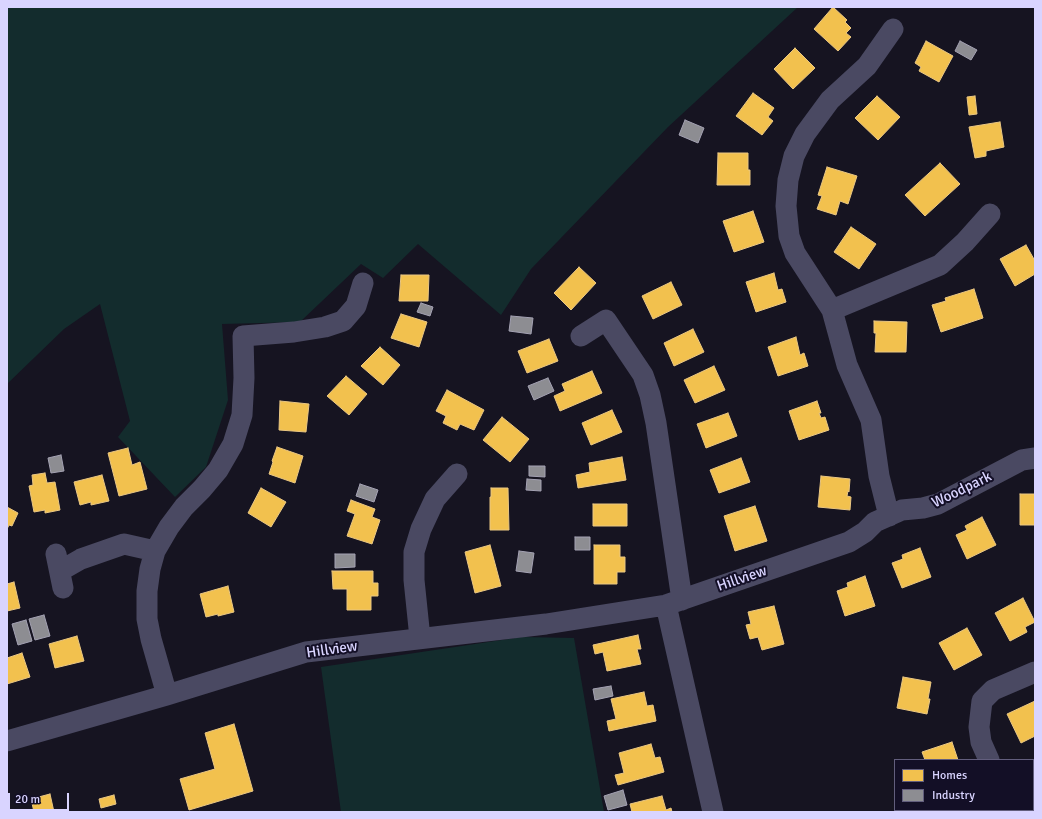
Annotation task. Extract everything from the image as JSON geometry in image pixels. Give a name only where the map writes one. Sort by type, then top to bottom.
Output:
[{"type":"street","points":[[889,516],[879,476],[870,420],[847,366],[832,310],[806,272],[790,242],[788,236],[786,206],[788,180],[794,156],[805,134],[830,100],[867,66],[893,29]]},
{"type":"street","points":[[832,310],[940,265],[965,242],[994,211]]},
{"type":"street","points":[[167,695],[151,639],[147,619],[146,591],[150,569],[155,551],[168,527],[218,470],[233,444],[242,415],[244,336],[294,332],[325,327],[343,321],[356,306],[363,284]]},
{"type":"street","points":[[581,336],[606,320],[643,375],[650,395],[656,423],[674,602],[713,812]]},
{"type":"street","name":"Woodpark","points":[[802,558],[849,542],[865,532],[876,522],[902,510],[923,508],[938,504],[1022,460],[1035,458]]},
{"type":"street","points":[[420,638],[414,580],[414,552],[421,529],[435,499],[460,472]]},
{"type":"street","points":[[60,571],[81,559],[124,544],[155,551]]},
{"type":"street","name":"Hillview","points":[[7,741],[167,695],[306,652],[546,624],[674,602],[802,558]]},
{"type":"street","points":[[989,759],[981,742],[978,726],[982,701],[993,690],[1035,672]]},
{"type":"green space","points":[[7,7],[798,7],[668,127],[531,269],[501,315],[418,244],[383,278],[361,264],[300,322],[222,324],[228,400],[206,467],[175,497],[118,437],[130,421],[100,304],[64,329],[7,384]]},
{"type":"green space","points":[[522,637],[574,638],[604,812],[341,812],[321,667]]},
{"type":"building: Homes","points":[[833,7],[847,20],[845,22],[851,28],[846,33],[851,37],[838,51],[814,29]]},
{"type":"building: Homes","points":[[926,41],[953,56],[939,82],[919,71],[921,67],[915,63]]},
{"type":"building: Homes","points":[[795,48],[815,68],[793,89],[774,69]]},
{"type":"building: Homes","points":[[753,93],[774,108],[768,117],[773,121],[762,135],[736,116]]},
{"type":"building: Homes","points":[[877,96],[900,117],[878,140],[855,118]]},
{"type":"building: Homes","points":[[975,96],[977,114],[969,115],[967,97]]},
{"type":"building: Homes","points":[[1000,122],[1004,147],[986,151],[986,156],[975,158],[969,127]]},
{"type":"building: Homes","points":[[718,153],[748,153],[750,185],[717,185]]},
{"type":"building: Homes","points":[[940,163],[960,184],[925,216],[905,195]]},
{"type":"building: Homes","points":[[827,167],[857,176],[848,204],[840,201],[836,215],[817,209],[822,196],[818,195]]},
{"type":"building: Homes","points":[[753,211],[764,242],[734,252],[723,221]]},
{"type":"building: Homes","points":[[851,227],[876,244],[859,269],[834,252]]},
{"type":"building: Homes","points":[[1026,245],[1035,261],[1035,274],[1015,286],[1000,259]]},
{"type":"building: Homes","points":[[579,267],[596,283],[571,310],[554,293]]},
{"type":"building: Homes","points":[[774,273],[778,290],[782,289],[786,302],[756,312],[746,282]]},
{"type":"building: Homes","points":[[401,275],[429,275],[428,301],[399,301]]},
{"type":"building: Homes","points":[[671,282],[682,305],[653,319],[642,296]]},
{"type":"building: Homes","points":[[974,289],[983,318],[941,332],[932,305],[946,301],[945,298]]},
{"type":"building: Homes","points":[[401,314],[427,322],[419,347],[391,338]]},
{"type":"building: Homes","points":[[874,321],[907,322],[906,352],[875,352],[876,333],[874,333]]},
{"type":"building: Homes","points":[[693,329],[704,352],[674,366],[664,343]]},
{"type":"building: Homes","points":[[796,337],[800,355],[804,353],[808,366],[778,376],[768,347]]},
{"type":"building: Homes","points":[[549,339],[558,361],[527,373],[518,351]]},
{"type":"building: Homes","points":[[380,347],[400,365],[383,385],[361,366]]},
{"type":"building: Homes","points":[[714,366],[725,390],[695,403],[684,380]]},
{"type":"building: Homes","points":[[592,371],[602,393],[560,411],[554,396],[565,391],[562,384]]},
{"type":"building: Homes","points":[[346,376],[367,394],[349,415],[327,396]]},
{"type":"building: Homes","points":[[447,390],[484,410],[474,430],[460,424],[457,430],[443,423],[446,416],[436,411]]},
{"type":"building: Homes","points":[[280,401],[309,404],[306,432],[279,430]]},
{"type":"building: Homes","points":[[817,401],[821,418],[825,417],[829,430],[799,440],[789,411]]},
{"type":"building: Homes","points":[[612,410],[622,432],[591,445],[582,423]]},
{"type":"building: Homes","points":[[728,413],[737,436],[706,448],[697,424]]},
{"type":"building: Homes","points":[[502,417],[529,439],[510,462],[483,440]]},
{"type":"building: Homes","points":[[277,447],[303,456],[295,483],[269,474]]},
{"type":"building: Homes","points":[[128,448],[132,465],[140,462],[147,489],[119,496],[108,453]]},
{"type":"building: Homes","points":[[622,457],[626,480],[578,488],[576,475],[590,472],[589,463]]},
{"type":"building: Homes","points":[[741,458],[750,482],[719,493],[710,470]]},
{"type":"building: Homes","points":[[45,473],[47,483],[55,482],[60,510],[45,513],[45,510],[34,512],[29,486],[33,485],[32,475]]},
{"type":"building: Homes","points":[[102,475],[109,501],[91,505],[91,502],[80,505],[74,482]]},
{"type":"building: Homes","points":[[821,476],[850,479],[849,492],[848,491],[847,496],[851,497],[850,510],[818,507]]},
{"type":"building: Homes","points":[[261,488],[286,502],[271,527],[248,513]]},
{"type":"building: Homes","points":[[491,488],[508,488],[509,530],[490,530]]},
{"type":"building: Homes","points":[[1020,494],[1035,494],[1035,525],[1020,525]]},
{"type":"building: Homes","points":[[351,500],[375,509],[372,517],[380,520],[372,544],[347,536],[355,514],[347,511]]},
{"type":"building: Homes","points":[[593,504],[627,504],[627,526],[593,526]]},
{"type":"building: Homes","points":[[755,506],[767,541],[735,551],[724,516]]},
{"type":"building: Homes","points":[[7,507],[18,513],[12,526],[9,525],[7,529]]},
{"type":"building: Homes","points":[[982,517],[996,545],[967,559],[956,535],[967,530],[965,526]]},
{"type":"building: Homes","points":[[490,545],[501,586],[475,593],[465,552]]},
{"type":"building: Homes","points":[[594,545],[620,545],[620,557],[625,557],[625,572],[617,572],[617,584],[594,584]]},
{"type":"building: Homes","points":[[920,548],[931,577],[902,588],[892,563],[903,559],[902,555]]},
{"type":"building: Homes","points":[[332,571],[373,571],[373,583],[378,583],[378,596],[371,596],[371,610],[347,610],[347,589],[333,589]]},
{"type":"building: Homes","points":[[865,576],[875,606],[845,616],[837,591],[848,587],[847,583]]},
{"type":"building: Homes","points":[[14,582],[20,608],[7,611],[7,584]]},
{"type":"building: Homes","points":[[228,586],[234,612],[206,617],[200,594]]},
{"type":"building: Homes","points":[[1023,598],[1035,622],[1025,627],[1027,632],[1010,641],[995,613]]},
{"type":"building: Homes","points":[[774,606],[784,644],[762,650],[758,637],[750,639],[746,625],[751,624],[748,612]]},
{"type":"building: Homes","points":[[967,628],[982,655],[954,670],[939,643]]},
{"type":"building: Homes","points":[[638,635],[641,649],[637,649],[641,664],[607,671],[603,652],[595,654],[593,645]]},
{"type":"building: Homes","points":[[77,636],[84,661],[55,668],[49,644]]},
{"type":"building: Homes","points":[[22,653],[30,677],[7,684],[7,658]]},
{"type":"building: Homes","points":[[903,677],[931,682],[927,714],[897,708]]},
{"type":"building: Homes","points":[[644,692],[647,706],[653,705],[656,721],[609,731],[607,721],[616,719],[611,699]]},
{"type":"building: Homes","points":[[1035,701],[1035,736],[1021,743],[1007,714]]},
{"type":"building: Homes","points":[[234,724],[253,791],[189,810],[180,779],[215,769],[205,733]]},
{"type":"building: Homes","points":[[952,742],[958,759],[925,759],[922,752]]},
{"type":"building: Homes","points":[[651,744],[655,758],[660,757],[664,772],[618,785],[615,775],[624,773],[619,753]]},
{"type":"building: Homes","points":[[50,794],[54,812],[34,812],[31,799]]},
{"type":"building: Homes","points":[[114,795],[116,804],[101,808],[99,799]]},
{"type":"building: Homes","points":[[662,796],[666,810],[671,808],[672,812],[632,812],[630,804]]},
{"type":"building: Industry","points":[[960,41],[977,50],[971,60],[955,51]]},
{"type":"building: Industry","points":[[685,120],[704,128],[698,143],[679,135]]},
{"type":"building: Industry","points":[[421,303],[433,307],[430,316],[417,312]]},
{"type":"building: Industry","points":[[511,316],[533,318],[531,334],[509,331]]},
{"type":"building: Industry","points":[[548,378],[554,391],[534,400],[528,386]]},
{"type":"building: Industry","points":[[61,455],[64,471],[51,473],[48,458]]},
{"type":"building: Industry","points":[[529,466],[545,466],[545,477],[529,476]]},
{"type":"building: Industry","points":[[527,479],[541,480],[541,491],[526,490]]},
{"type":"building: Industry","points":[[360,484],[378,490],[374,502],[356,496]]},
{"type":"building: Industry","points":[[575,537],[590,537],[590,550],[575,550]]},
{"type":"building: Industry","points":[[519,551],[534,553],[531,573],[516,571]]},
{"type":"building: Industry","points":[[335,554],[355,554],[355,567],[335,568]]},
{"type":"building: Industry","points":[[44,615],[50,636],[35,640],[29,619]]},
{"type":"building: Industry","points":[[26,620],[32,641],[18,645],[12,624]]},
{"type":"building: Industry","points":[[611,686],[613,696],[595,700],[593,689]]},
{"type":"building: Industry","points":[[623,790],[627,805],[608,810],[604,796]]}]
